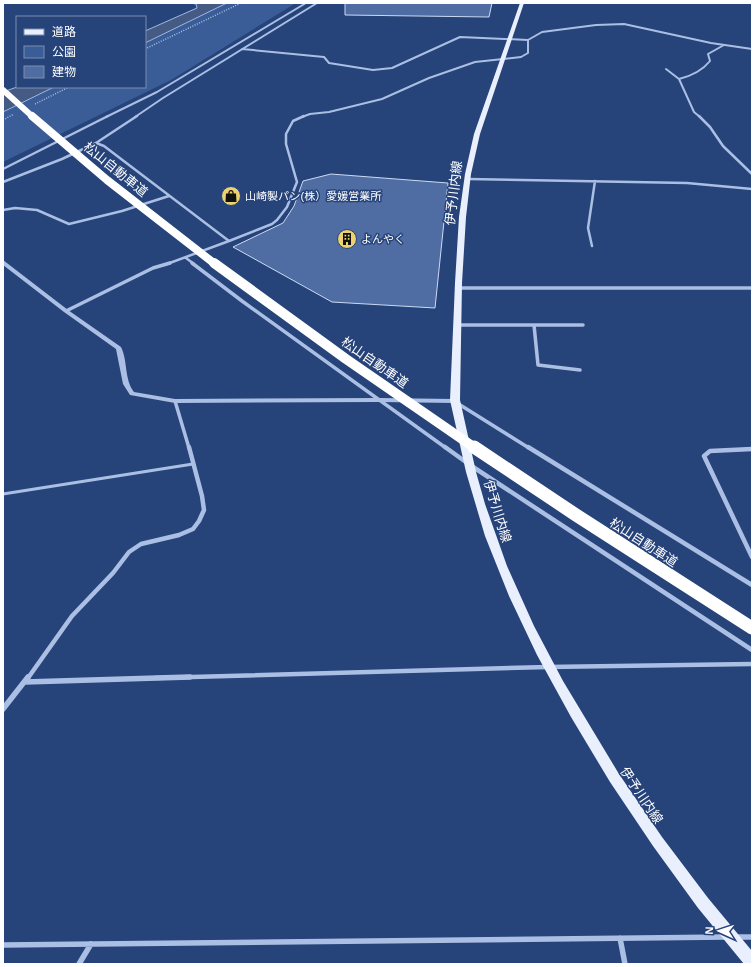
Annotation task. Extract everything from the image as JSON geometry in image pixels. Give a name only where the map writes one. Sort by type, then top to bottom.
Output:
[{"type":"highway","name":"松山自動車道","points":[[3,90],[34,119],[107,181],[214,264],[358,368],[544,494],[752,628]]},
{"type":"main road","name":"伊予川内線","points":[[522,3],[483,113],[472,153],[464,206],[458,288],[455,401],[479,503],[496,555],[518,607],[548,667],[602,760],[648,830],[730,937],[752,962]]},
{"type":"street","points":[[3,169],[157,92],[306,3]]},
{"type":"street","points":[[3,182],[62,159],[96,143],[163,98],[317,3]]},
{"type":"street","points":[[242,49],[324,57],[329,63],[373,70],[392,68],[460,37],[528,40],[542,32],[616,24],[638,26],[724,45],[752,49]]},
{"type":"street","points":[[66,311],[153,268],[186,258],[266,226],[277,220],[292,197],[297,181],[293,165],[285,145],[285,136],[294,120],[310,114],[329,112],[382,99],[444,72],[475,62],[526,55],[528,53],[528,40]]},
{"type":"street","points":[[679,79],[696,73],[708,64],[710,61],[708,54],[724,45]]},
{"type":"street","points":[[666,69],[679,79],[694,112],[710,128],[723,146],[752,174]]},
{"type":"street","points":[[96,143],[104,146],[229,241]]},
{"type":"street","points":[[468,179],[687,183],[752,189]]},
{"type":"street","points":[[592,246],[588,228],[595,181]]},
{"type":"street","points":[[3,210],[15,208],[37,210],[69,224],[122,211],[169,196]]},
{"type":"street","points":[[186,258],[242,301],[470,465],[752,650]]},
{"type":"street","points":[[3,262],[66,311],[119,348],[122,354],[127,389],[132,394],[175,401],[455,401],[752,585]]},
{"type":"street","points":[[458,288],[752,288]]},
{"type":"street","points":[[458,325],[583,325]]},
{"type":"street","points":[[534,325],[538,365],[580,370]]},
{"type":"street","points":[[3,709],[25,682],[72,616],[113,574],[129,552],[141,544],[179,535],[192,529],[199,521],[204,510],[202,496],[175,401]]},
{"type":"street","points":[[752,449],[710,451],[704,456],[752,557]]},
{"type":"street","points":[[25,682],[548,667],[752,664]]},
{"type":"street","points":[[3,945],[752,937]]},
{"type":"street","points":[[620,938],[625,964]]},
{"type":"street","points":[[78,964],[91,944]]},
{"type":"lane","points":[[3,494],[193,464]]},
{"type":"path","points":[[146,49],[240,3]]},
{"type":"green space","points":[[227,3],[296,3],[171,80],[3,162],[3,111],[51,88],[146,88],[146,43]]},
{"type":"shaded area","points":[[190,3],[227,3],[146,43],[146,31],[197,8],[196,4]]},
{"type":"shaded area","points":[[16,87],[52,88],[3,112],[3,92]]},
{"type":"building","points":[[345,3],[492,3],[489,17],[345,15]]},
{"type":"building","name":"よんやく","points":[[331,174],[448,183],[435,308],[332,302],[233,247],[283,223],[294,206],[303,181]]},
{"type":"place","name":"山崎製パン(株）愛媛営業所","points":[[231,196]]},
{"type":"place","name":"よんやく","points":[[347,239]]}]
